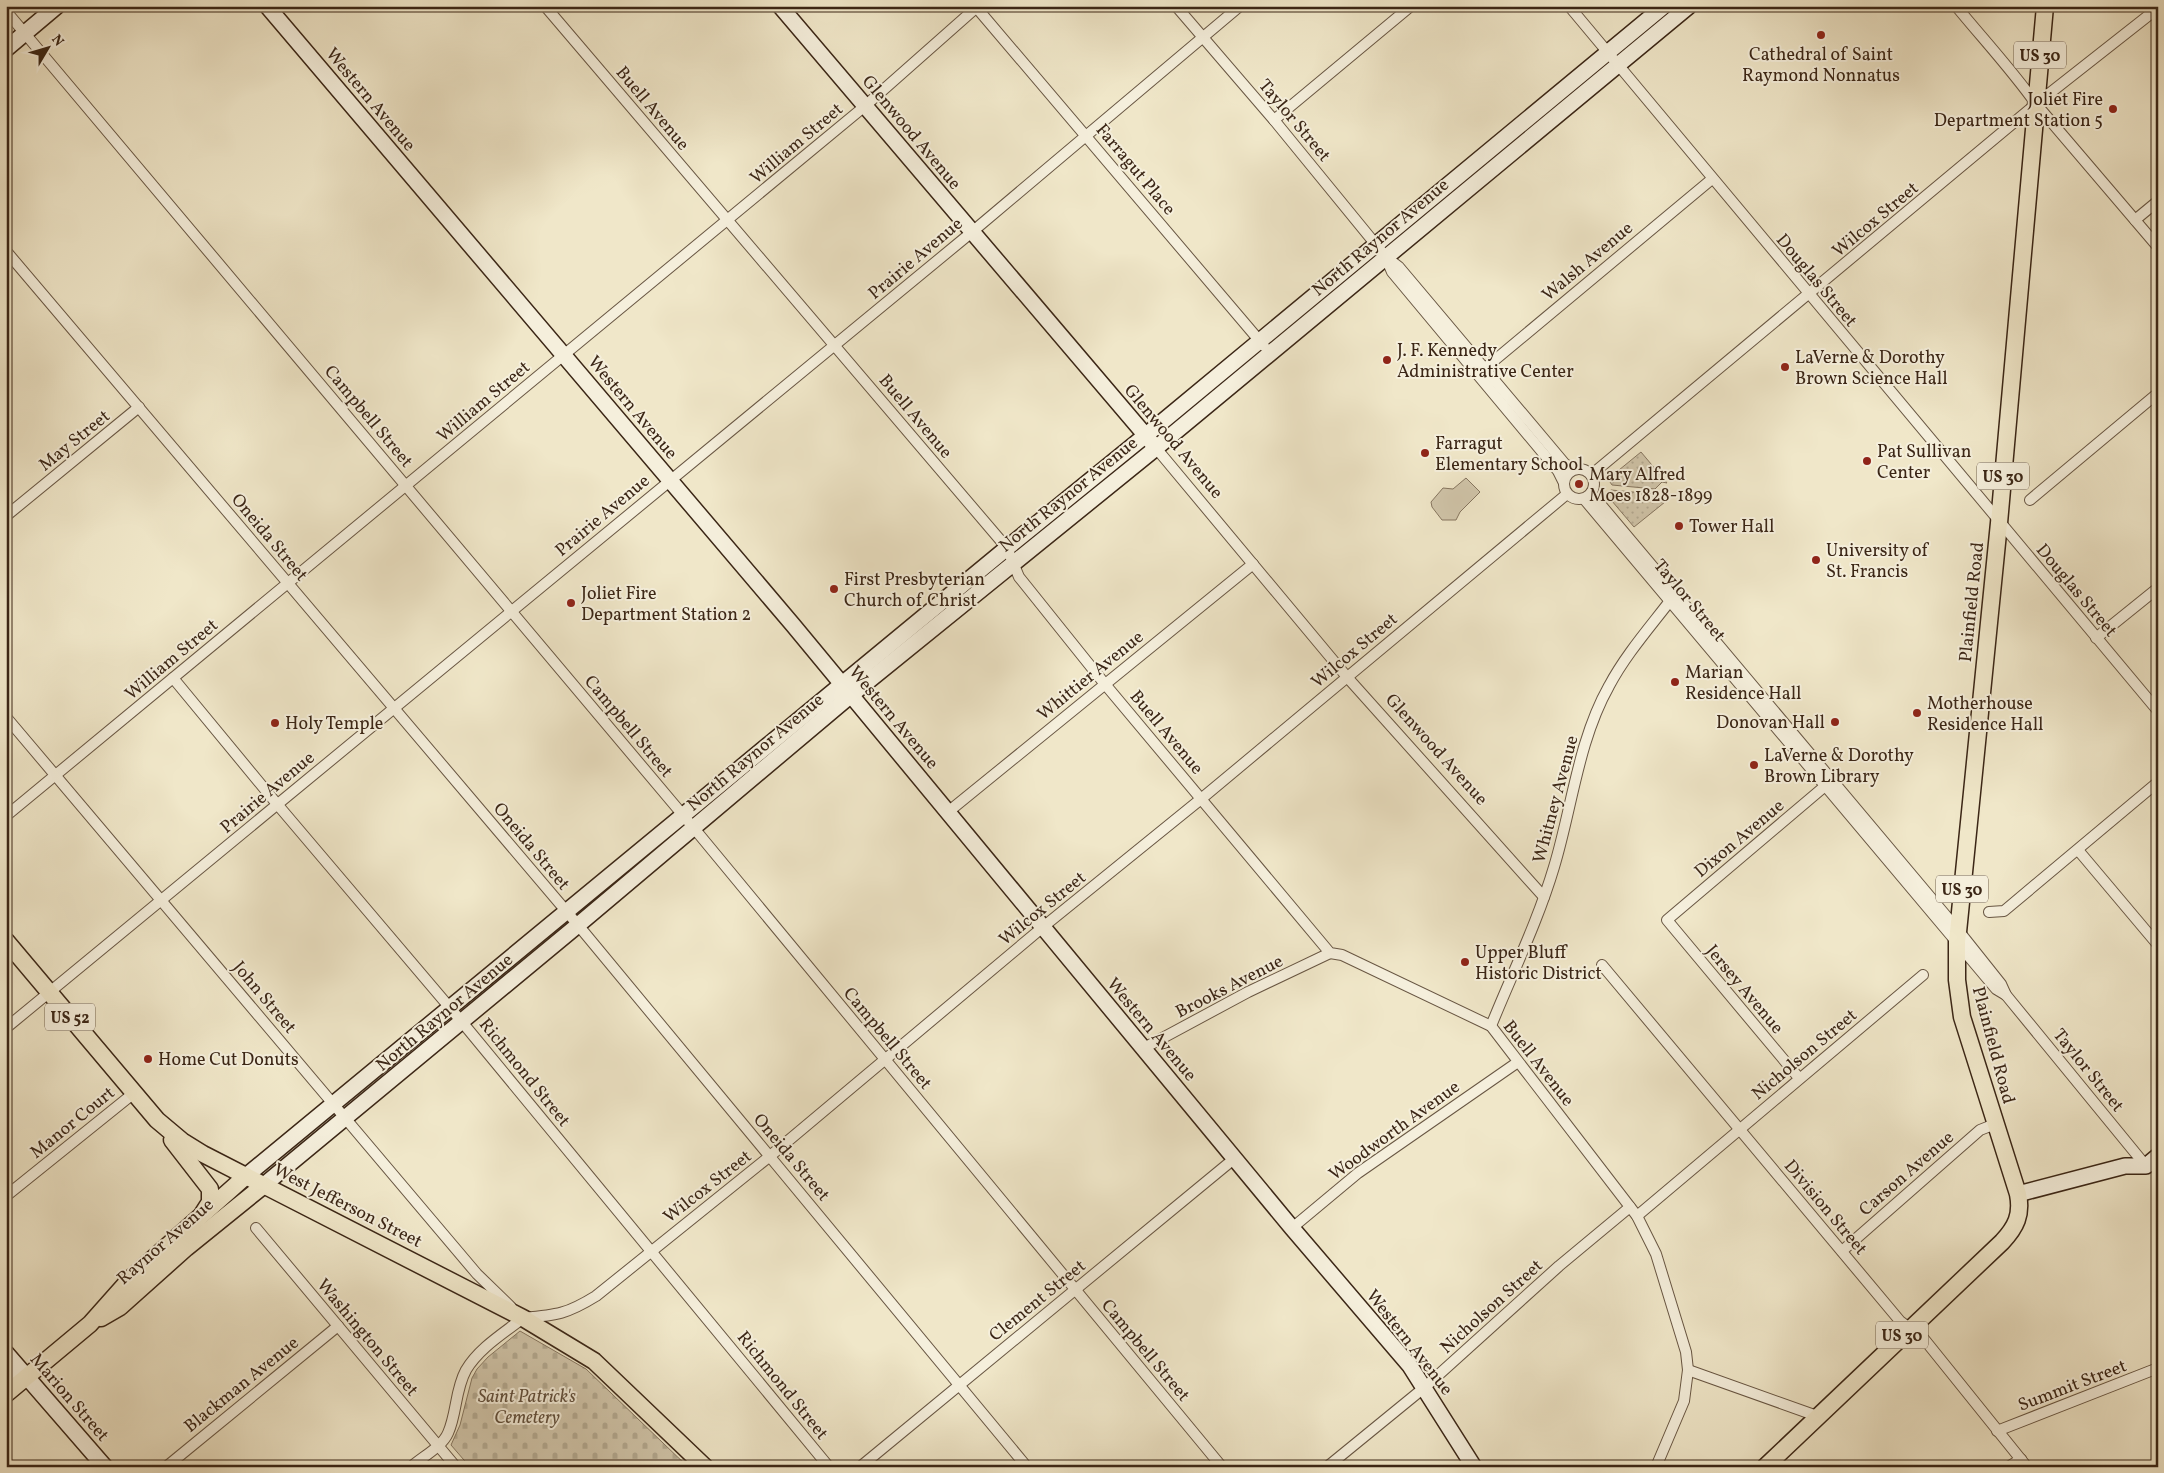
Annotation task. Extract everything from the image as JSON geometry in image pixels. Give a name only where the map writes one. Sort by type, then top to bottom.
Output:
[{"type":"main road","points":[[6,49],[57,6]]},
{"type":"main road","name":"Western Avenue","points":[[267,6],[847,690],[1292,1228],[1410,1366],[1474,1467]]},
{"type":"main road","name":"Glenwood Avenue","points":[[780,6],[1156,448]]},
{"type":"main road","name":"North Raynor Avenue","points":[[264,1185],[694,827],[1007,548],[1146,436],[1259,340],[1664,6]]},
{"type":"main road","name":"North Raynor Avenue","points":[[246,1176],[683,816],[1014,562],[1156,448],[1689,6]]},
{"type":"main road","name":"Plainfield Road","points":[[2018,1194],[1962,1017],[1957,980],[1957,936],[1999,523],[2045,6]]},
{"type":"main road","points":[[1319,291],[1330,304]]},
{"type":"main road","name":"West Jefferson Street","points":[[6,941],[157,1120],[189,1146],[523,1318],[594,1361],[705,1467]]},
{"type":"main road","name":"US 52","points":[[157,1120],[210,1189],[210,1202],[202,1214]]},
{"type":"main road","points":[[2018,1194],[2125,1166],[2146,1166],[2158,1156]]},
{"type":"main road","name":"Raynor Avenue","points":[[6,1394],[90,1324],[130,1279],[246,1176]]},
{"type":"main road","name":"Raynor Avenue","points":[[90,1324],[120,1307],[186,1248],[264,1185]]},
{"type":"main road","name":"US 30","points":[[1765,1467],[2011,1233],[2019,1217],[2018,1194]]},
{"type":"main road","name":"Marion Street","points":[[6,1352],[28,1376],[99,1465]]},
{"type":"street","name":"Buell Avenue","points":[[545,6],[1007,548],[1019,577],[1104,683],[1330,953],[1342,955],[1491,1026],[1637,1216],[1656,1254],[1686,1352],[1688,1370],[1684,1401],[1656,1467]]},
{"type":"street","name":"Taylor Street","points":[[1176,6],[1274,120],[1376,244],[1386,257],[1392,272],[1558,471],[1564,483]]},
{"type":"street","name":"Prairie Avenue","points":[[6,1028],[972,232],[1240,6]]},
{"type":"street","points":[[1274,120],[1411,6]]},
{"type":"street","name":"Douglas Street","points":[[1568,6],[2158,711]]},
{"type":"street","points":[[1956,6],[2000,60],[2019,80],[2036,104],[2158,247]]},
{"type":"street","name":"William Street","points":[[6,816],[865,106],[977,7]]},
{"type":"street","name":"Farragut Place","points":[[977,7],[1270,353]]},
{"type":"street","name":"Wilcox Street","points":[[1591,475],[2036,104],[2158,8]]},
{"type":"street","name":"Campbell Street","points":[[6,11],[694,827],[1222,1467]]},
{"type":"street","name":"Walsh Avenue","points":[[1484,369],[1712,179]]},
{"type":"street","points":[[2135,220],[2158,201]]},
{"type":"street","name":"Oneida Street","points":[[6,251],[578,925],[1027,1467]]},
{"type":"street","name":"Taylor Street","points":[[1386,257],[1399,266],[1565,464],[1575,469]]},
{"type":"street","points":[[2030,500],[2158,393]]},
{"type":"street","name":"May Street","points":[[6,516],[139,407]]},
{"type":"street","name":"Glenwood Avenue","points":[[1156,448],[1347,678],[1544,897]]},
{"type":"street","points":[[1575,469],[1584,470],[1591,475],[1594,484],[1587,496],[1575,499],[1567,494],[1564,483],[1567,474],[1575,469]]},
{"type":"street","name":"Wilcox Street","points":[[523,1318],[558,1316],[578,1308],[596,1296],[770,1156],[1043,927],[1201,799],[1567,494]]},
{"type":"street","name":"Taylor Street","points":[[1587,496],[1957,936],[1996,988],[2006,995],[2146,1166]]},
{"type":"street","name":"Whittier Avenue","points":[[948,812],[1104,683],[1253,564]]},
{"type":"street","points":[[2096,638],[2158,588]]},
{"type":"street","name":"Whitney Avenue","points":[[1491,1026],[1544,897],[1595,716],[1608,687],[1622,664],[1672,598]]},
{"type":"street","name":"Richmond Street","points":[[173,678],[462,1022],[829,1467]]},
{"type":"street","name":"John Street","points":[[6,717],[477,1274],[523,1318]]},
{"type":"street","points":[[1989,912],[2004,910],[2158,782]]},
{"type":"street","name":"Dixon Avenue","points":[[1667,920],[1828,783]]},
{"type":"street","points":[[2078,850],[2158,945]]},
{"type":"street","name":"Jersey Avenue","points":[[1667,920],[1800,1078]]},
{"type":"street","name":"Brooks Avenue","points":[[1144,1048],[1248,992],[1330,953]]},
{"type":"street","name":"Division Street","points":[[1602,965],[1900,1321],[1924,1340],[2024,1463]]},
{"type":"street","name":"Nicholson Street","points":[[1637,1216],[1923,975]]},
{"type":"street","name":"Woodworth Avenue","points":[[1292,1228],[1358,1173],[1518,1062]]},
{"type":"street","name":"Manor Court","points":[[6,1196],[134,1093]]},
{"type":"street","name":"Carson Avenue","points":[[1842,1250],[1980,1130],[1995,1124]]},
{"type":"street","name":"Clement Street","points":[[860,1467],[1235,1158]]},
{"type":"street","name":"Nicholson Street","points":[[1326,1467],[1425,1387],[1559,1266],[1630,1207]]},
{"type":"street","name":"Washington Street","points":[[256,1228],[456,1467]]},
{"type":"street","points":[[411,1467],[448,1433],[458,1390],[466,1370],[480,1352],[523,1318]]},
{"type":"street","name":"Blackman Avenue","points":[[166,1467],[338,1326]]},
{"type":"street","name":"Summit Street","points":[[1998,1431],[2158,1368]]},
{"type":"street","points":[[1688,1370],[1818,1416]]},
{"type":"street","points":[[6,1375],[28,1376]]},
{"type":"street","points":[[2008,1467],[2024,1463]]},
{"type":"green space","points":[[1641,452],[1667,483],[1662,482],[1655,489],[1612,485],[1608,479]]},
{"type":"green space","points":[[1466,478],[1480,492],[1460,512],[1456,520],[1442,520],[1432,507],[1431,502],[1443,488],[1453,489]]},
{"type":"green space","points":[[1611,490],[1655,494],[1658,499],[1665,502],[1634,527],[1606,494]]},
{"type":"green space","name":"Saint Patrick's Cemetery","points":[[520,1331],[586,1369],[688,1467],[470,1467],[451,1445],[460,1425],[472,1378],[488,1357]]},
{"type":"place","name":"Cathedral of Saint Raymond Nonnatus","points":[[1821,35]]},
{"type":"place","name":"Joliet Fire Department Station 5","points":[[2113,109]]},
{"type":"place","name":"J. F. Kennedy Administrative Center","points":[[1387,360]]},
{"type":"place","name":"LaVerne & Dorothy Brown Science Hall","points":[[1785,367]]},
{"type":"place","name":"Farragut Elementary School","points":[[1425,453]]},
{"type":"place","name":"Pat Sullivan Center","points":[[1867,461]]},
{"type":"place","name":"Mary Alfred Moes 1828-1899","points":[[1579,484]]},
{"type":"place","name":"Tower Hall","points":[[1679,526]]},
{"type":"place","name":"University of St. Francis","points":[[1816,560]]},
{"type":"place","name":"First Presbyterian Church of Christ","points":[[834,589]]},
{"type":"place","name":"Joliet Fire Department Station 2","points":[[571,603]]},
{"type":"place","name":"Marian Residence Hall","points":[[1675,682]]},
{"type":"place","name":"Motherhouse Residence Hall","points":[[1917,713]]},
{"type":"place","name":"Donovan Hall","points":[[1835,722]]},
{"type":"place","name":"Holy Temple","points":[[275,723]]},
{"type":"place","name":"LaVerne & Dorothy Brown Library","points":[[1754,765]]},
{"type":"place","name":"Upper Bluff Historic District","points":[[1465,962]]},
{"type":"place","name":"Home Cut Donuts","points":[[148,1059]]}]
